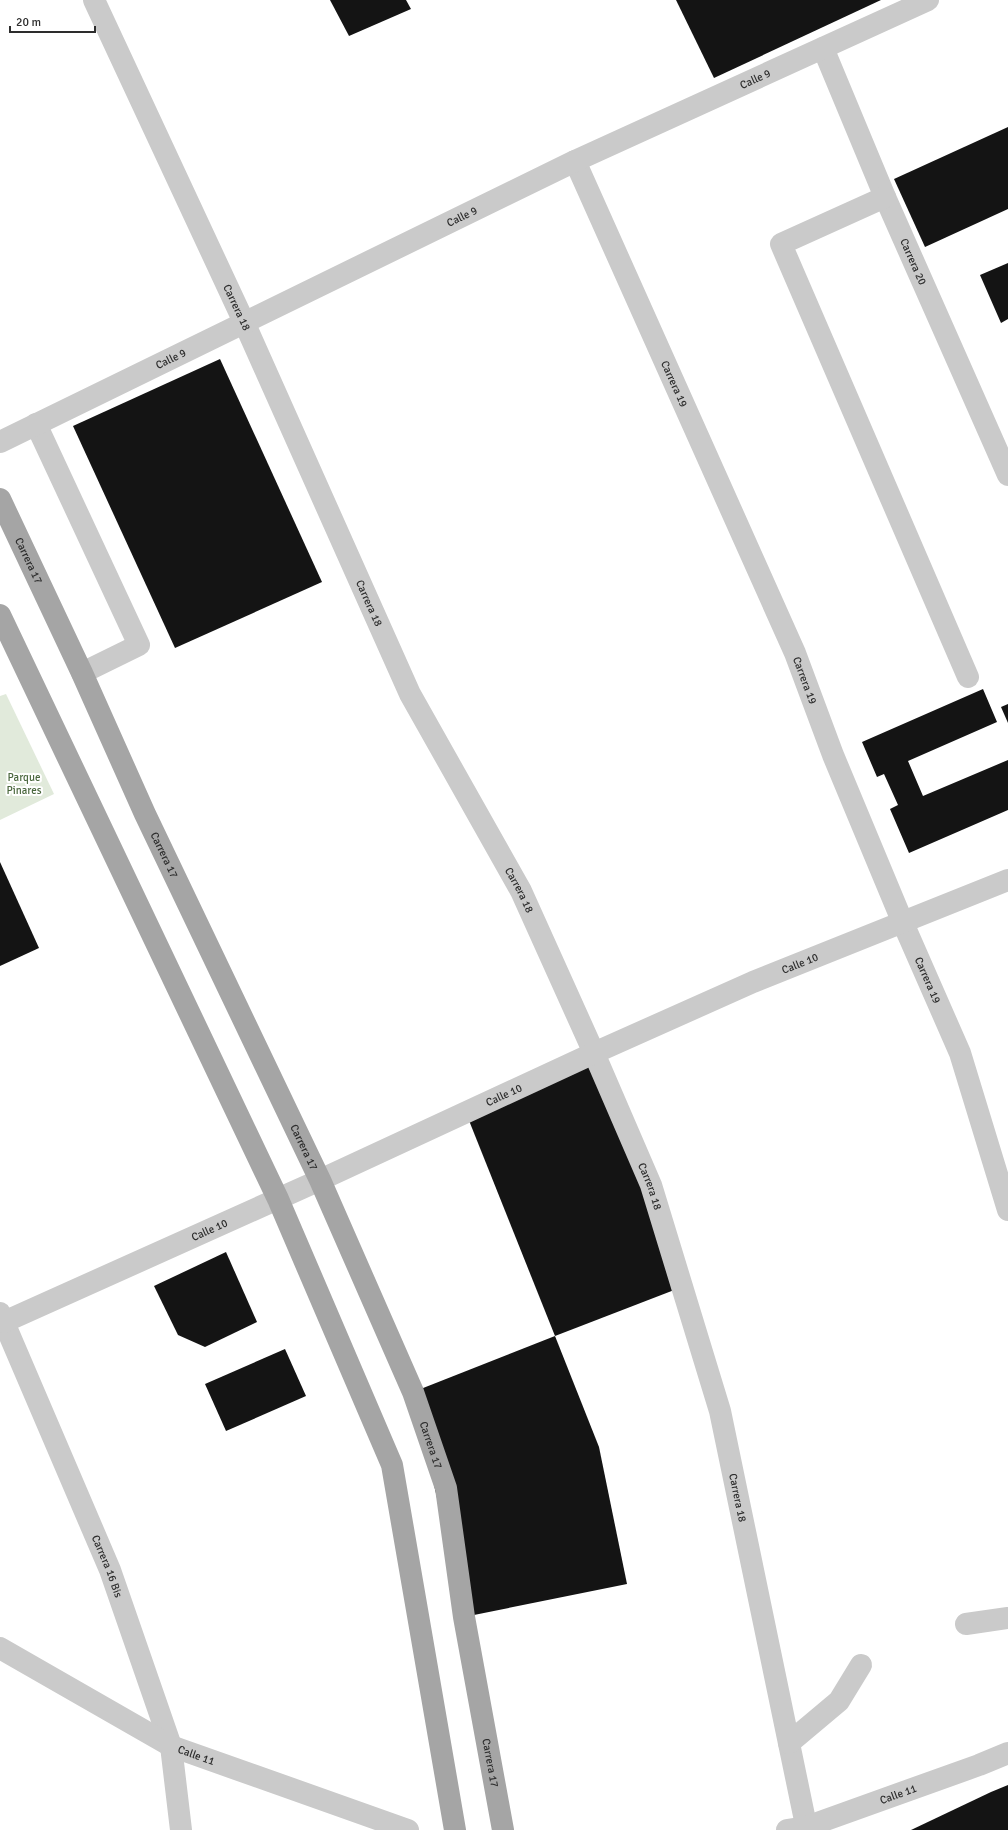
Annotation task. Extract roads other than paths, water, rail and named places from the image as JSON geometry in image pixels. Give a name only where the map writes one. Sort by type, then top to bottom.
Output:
[{"type":"main road","name":"Carrera 17","points":[[0,499],[82,673],[145,814],[320,1180],[413,1392],[446,1488],[464,1616],[503,1830]]},
{"type":"main road","points":[[0,615],[278,1199],[392,1465],[455,1830]]},
{"type":"street","name":"Carrera 18","points":[[94,0],[244,322],[410,694],[520,891],[594,1053],[651,1185],[720,1411],[789,1743],[800,1829]]},
{"type":"street","name":"Calle 9","points":[[0,442],[575,161],[928,0]]},
{"type":"street","name":"Carrera 20","points":[[822,48],[885,197],[1008,475]]},
{"type":"street","name":"Carrera 19","points":[[575,161],[795,653],[833,755],[903,923],[960,1053],[1008,1210]]},
{"type":"street","points":[[885,197],[781,244],[968,677]]},
{"type":"street","points":[[36,424],[139,645],[82,673]]},
{"type":"street","name":"Calle 10","points":[[2,1317],[278,1199],[594,1053],[753,982],[1008,880]]},
{"type":"street","name":"Carrera 16 Bis","points":[[2,1317],[110,1570],[171,1746],[180,1830]]},
{"type":"street","points":[[966,1624],[1008,1618]]},
{"type":"street","name":"Calle 11","points":[[0,1648],[171,1746],[408,1830]]},
{"type":"street","points":[[789,1743],[839,1701],[861,1665]]},
{"type":"street","name":"Calle 11","points":[[800,1829],[979,1765],[1008,1753]]},
{"type":"park label","name":"Parque Pinares","points":[[24,783]]}]
